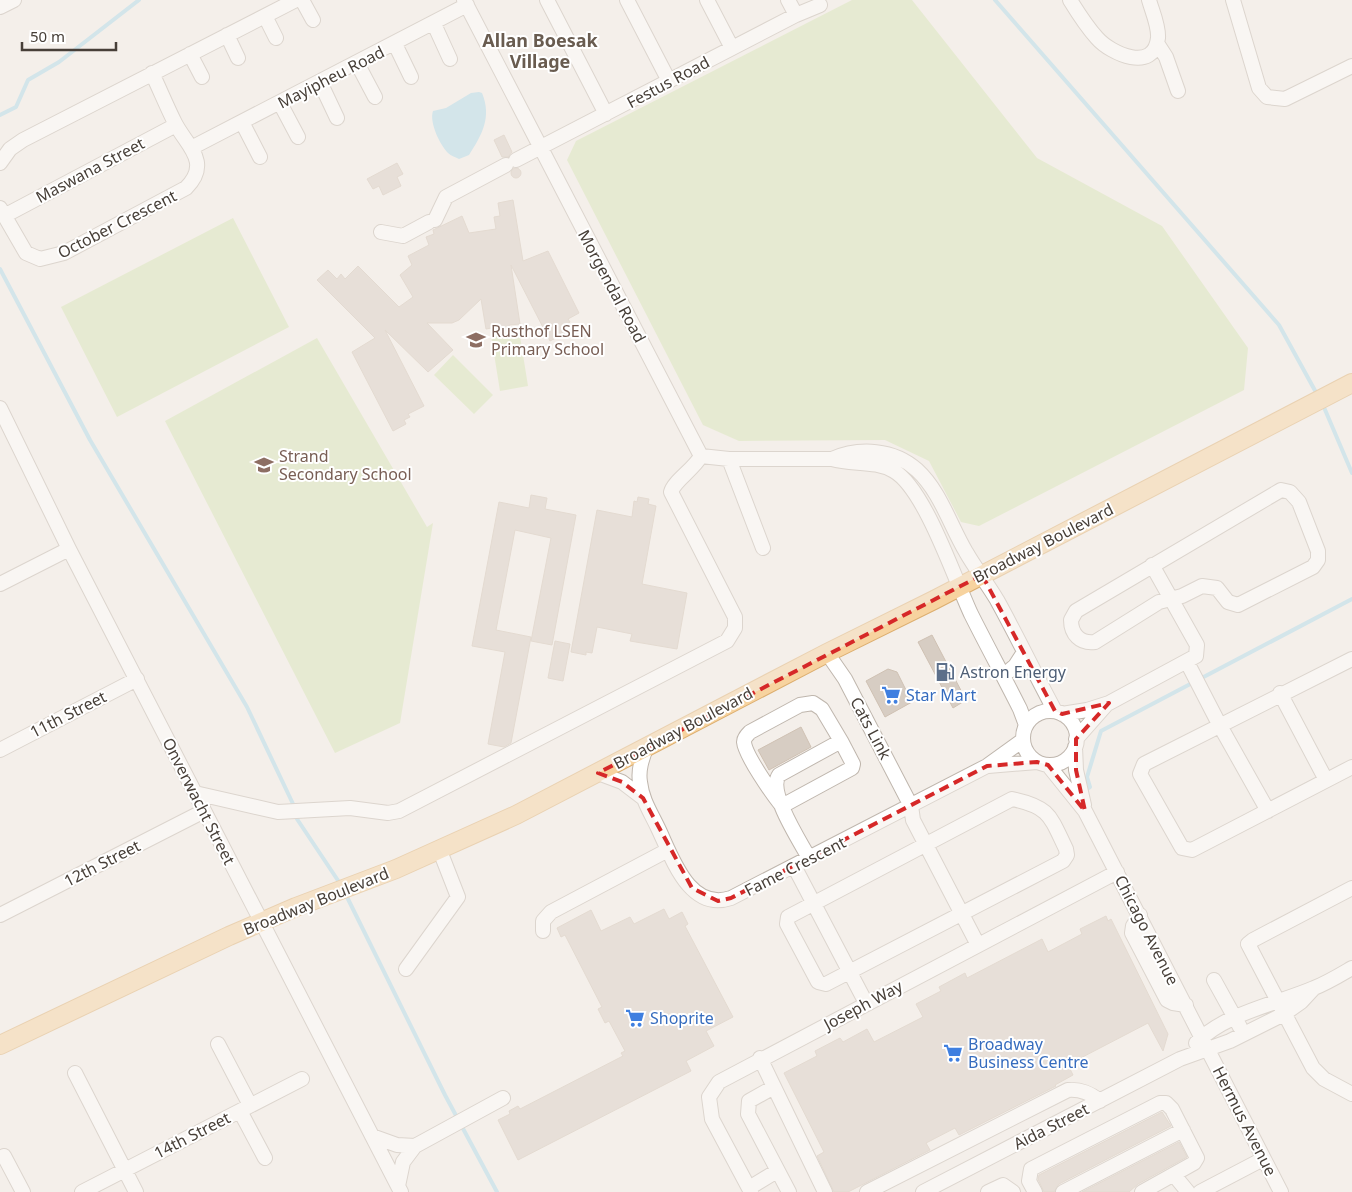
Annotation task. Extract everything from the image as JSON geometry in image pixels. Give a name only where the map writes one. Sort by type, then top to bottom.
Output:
[{"type":"main road","name":"Broadway Boulevard","points":[[0,1045],[133,980],[262,921],[440,851],[516,815],[1349,385]]},
{"type":"street","points":[[0,7],[14,0]]},
{"type":"street","points":[[0,163],[10,149],[23,140],[296,0]]},
{"type":"street","points":[[302,0],[313,20]]},
{"type":"street","points":[[547,0],[606,114]]},
{"type":"street","points":[[627,0],[669,81]]},
{"type":"street","points":[[707,0],[732,48]]},
{"type":"street","points":[[788,0],[796,15]]},
{"type":"street","points":[[1070,0],[1097,39],[1115,52],[1130,58],[1141,58],[1150,53],[1157,43],[1158,34],[1149,0]]},
{"type":"street","points":[[1233,0],[1259,88],[1267,97],[1285,100],[1352,66]]},
{"type":"street","name":"Mayipheu Road","points":[[193,147],[434,24],[466,3]]},
{"type":"street","name":"Morgendal Road","points":[[466,3],[701,456]]},
{"type":"street","name":"Festus Road","points":[[381,232],[403,236],[432,221],[446,197],[796,15],[820,5]]},
{"type":"street","points":[[265,16],[276,38]]},
{"type":"street","points":[[434,24],[450,59]]},
{"type":"street","points":[[228,35],[238,58]]},
{"type":"street","points":[[1157,43],[1166,57],[1178,91]]},
{"type":"street","points":[[395,44],[411,77]]},
{"type":"street","points":[[190,54],[202,76]]},
{"type":"street","points":[[357,63],[374,97]]},
{"type":"street","points":[[152,73],[176,125],[193,147]]},
{"type":"street","points":[[320,82],[337,118]]},
{"type":"street","points":[[280,103],[298,137]]},
{"type":"street","points":[[242,122],[260,157]]},
{"type":"street","name":"Maswana Street","points":[[2,212],[176,125]]},
{"type":"street","name":"October Crescent","points":[[2,212],[26,253],[40,259],[51,258],[186,188],[192,183],[197,166],[193,147]]},
{"type":"street","name":"Onverwacht Street","points":[[0,408],[3,423],[400,1189]]},
{"type":"street","points":[[832,459],[845,453],[876,452],[902,460],[916,470],[932,488],[966,553],[982,575],[1058,712],[1072,723],[1076,743]]},
{"type":"street","points":[[195,793],[278,812],[350,808],[388,813],[399,811],[727,641],[735,628],[735,617],[671,492],[674,486],[691,471],[701,456],[729,459],[832,459],[843,462],[882,465],[905,480],[914,491],[932,526],[1026,725]]},
{"type":"street","points":[[729,459],[763,548]]},
{"type":"street","points":[[1276,491],[1290,492],[1297,498],[1318,551],[1318,560],[1313,567],[1238,605],[1228,602],[1217,588],[1208,585],[1159,602],[1095,642],[1082,646],[1071,625],[1076,611],[1152,565],[1276,491]]},
{"type":"street","points":[[0,584],[69,549]]},
{"type":"street","points":[[1152,565],[1197,645],[1193,673],[1219,724],[1268,810]]},
{"type":"street","points":[[1003,676],[1015,666],[1024,652]]},
{"type":"street","name":"Cats Link","points":[[827,653],[845,679],[911,806],[913,820],[978,945]]},
{"type":"street","points":[[1352,659],[1219,724],[1144,764],[1141,768],[1141,778],[1177,841],[1182,848],[1186,849],[1197,848],[1352,767]]},
{"type":"street","points":[[1108,702],[1062,762],[1042,763],[1027,753],[1023,740],[1026,725],[1038,713],[1086,710],[1108,702],[1193,673]]},
{"type":"street","name":"11th Street","points":[[0,750],[137,679]]},
{"type":"street","points":[[1280,694],[1326,780]]},
{"type":"street","points":[[782,806],[851,770],[853,764],[822,709],[813,703],[800,705],[747,734],[744,743],[755,766],[782,806],[809,858]]},
{"type":"street","name":"Fame Crescent","points":[[646,748],[639,776],[643,798],[682,876],[701,895],[718,901],[732,898],[987,766],[1023,740]]},
{"type":"street","points":[[782,806],[775,785],[779,775],[841,742]]},
{"type":"street","name":"Chicago Avenue","points":[[1076,743],[1076,770],[1085,811]]},
{"type":"street","name":"Fame Crescent","points":[[987,766],[1042,763]]},
{"type":"street","name":"Chicago Avenue","points":[[1042,763],[1085,811],[1209,1050]]},
{"type":"street","name":"Fame Crescent","points":[[598,773],[622,782],[643,798]]},
{"type":"street","points":[[1012,800],[1027,803],[1044,810],[1050,817],[1066,849],[1066,858],[826,984],[818,982],[787,924],[790,916],[814,903],[1012,800]]},
{"type":"street","name":"12th Street","points":[[0,915],[204,811]]},
{"type":"street","points":[[543,931],[543,921],[551,912],[668,850]]},
{"type":"street","points":[[406,970],[458,896],[440,851]]},
{"type":"street","points":[[794,866],[866,1003]]},
{"type":"street","name":"Joseph Way","points":[[750,1190],[712,1119],[709,1097],[719,1082],[760,1058],[1117,872]]},
{"type":"street","points":[[1352,888],[1249,942],[1249,947],[1313,1068],[1324,1079],[1352,1094]]},
{"type":"street","points":[[1314,988],[1351,971]]},
{"type":"street","points":[[1214,980],[1244,1034]]},
{"type":"street","name":"Aida Street","points":[[1180,1059],[1202,1036],[1276,1000],[1314,988]]},
{"type":"street","name":"Aida Street","points":[[923,1192],[1180,1059],[1209,1050],[1284,1014],[1301,1002],[1314,988]]},
{"type":"street","points":[[218,1044],[265,1158]]},
{"type":"street","name":"Hermus Avenue","points":[[1209,1050],[1281,1192]]},
{"type":"street","points":[[760,1058],[825,1192]]},
{"type":"street","points":[[75,1073],[136,1192]]},
{"type":"street","name":"14th Street","points":[[82,1192],[302,1079]]},
{"type":"street","points":[[774,1087],[749,1100],[748,1110],[750,1119],[789,1192]]},
{"type":"street","points":[[867,1192],[1068,1090],[1078,1089],[1092,1094],[1100,1101]]},
{"type":"street","points":[[400,1189],[403,1162],[415,1146],[503,1098]]},
{"type":"street","points":[[1035,1192],[1028,1176],[1031,1169],[1160,1104],[1169,1105],[1196,1158],[1194,1163],[1142,1192]]},
{"type":"street","points":[[1064,1192],[1183,1130]]},
{"type":"street","points":[[372,1136],[397,1145],[415,1146]]},
{"type":"street","points":[[4,1156],[23,1192]]},
{"type":"street","points":[[1200,1192],[1263,1159]]},
{"type":"street","points":[[750,1190],[778,1171]]},
{"type":"street","points":[[1174,1175],[1188,1192]]},
{"type":"street","points":[[988,1192],[1003,1185],[1013,1192]]},
{"type":"highlighted area","points":[[982,575],[1055,711],[1062,714],[1109,703],[1076,739],[1076,770],[1085,811],[1048,765],[1037,762],[987,766],[731,898],[718,901],[692,888],[643,798],[622,782],[598,773]]},
{"type":"green space","points":[[852,0],[912,0],[1037,158],[1162,226],[1248,348],[1244,390],[979,526],[961,522],[929,461],[885,440],[739,441],[703,425],[567,160],[576,141]]},
{"type":"green space","points":[[233,218],[289,327],[117,417],[61,307]]},
{"type":"green space","points":[[519,330],[528,386],[500,391],[491,335]]},
{"type":"green space","points":[[317,338],[427,527],[433,523],[400,723],[335,753],[165,421]]},
{"type":"green space","points":[[453,355],[493,395],[474,414],[434,375]]},
{"type":"water","points":[[471,93],[482,93],[485,102],[486,118],[484,125],[469,155],[459,159],[448,153],[439,139],[434,127],[433,111],[446,108]]},
{"type":"building","points":[[504,135],[512,152],[508,157],[502,157],[494,140]]},
{"type":"building","points":[[397,163],[403,174],[397,177],[401,186],[383,195],[379,186],[373,189],[367,179]]},
{"type":"building","points":[[516,168],[521,173],[516,178],[511,173]]},
{"type":"building","points":[[513,200],[523,261],[548,251],[579,313],[568,319],[570,322],[564,326],[567,332],[550,341],[511,265],[520,324],[509,325],[510,329],[498,331],[497,327],[486,329],[481,299],[459,320],[452,323],[427,323],[453,350],[428,372],[385,330],[424,406],[408,414],[410,417],[404,420],[406,424],[393,431],[352,352],[375,338],[317,280],[328,270],[337,279],[341,274],[345,279],[358,266],[399,307],[413,297],[400,275],[412,265],[408,256],[429,245],[426,237],[434,234],[433,230],[462,216],[469,233],[496,229],[494,217],[500,216],[498,203]]},
{"type":"building","points":[[531,495],[547,498],[545,509],[576,515],[552,645],[531,641],[551,538],[515,530],[496,630],[531,637],[511,743],[504,747],[488,744],[505,652],[472,646],[499,502],[529,508]]},
{"type":"building","points":[[638,497],[649,499],[648,504],[656,506],[642,584],[687,593],[677,649],[630,641],[632,634],[597,627],[592,653],[586,652],[586,655],[571,652],[597,510],[632,517],[634,501],[637,502]]},
{"type":"building","points":[[932,635],[966,700],[953,708],[918,642]]},
{"type":"building","points":[[555,641],[570,644],[563,681],[548,678]]},
{"type":"building","name":"Star Mart","points":[[888,669],[897,672],[912,702],[885,717],[866,681]]},
{"type":"building","points":[[801,727],[811,747],[769,770],[758,750]]},
{"type":"building","points":[[664,909],[669,919],[682,912],[688,924],[685,926],[733,1017],[706,1031],[714,1046],[686,1061],[691,1071],[518,1160],[498,1120],[510,1114],[509,1111],[518,1106],[520,1109],[623,1056],[621,1053],[625,1051],[609,1021],[605,1023],[598,1009],[602,1007],[565,935],[561,937],[557,928],[591,910],[601,931],[630,917],[634,924]]},
{"type":"building","name":"Broadway Business Centre","points":[[1106,916],[1108,921],[1111,919],[1168,1034],[1163,1051],[1148,1023],[1073,1062],[1075,1066],[1070,1069],[1073,1075],[1056,1086],[959,1135],[955,1128],[926,1143],[930,1150],[848,1192],[834,1192],[817,1156],[824,1152],[784,1073],[817,1056],[815,1051],[840,1038],[843,1042],[867,1029],[874,1042],[923,1017],[916,1004],[941,991],[939,987],[965,973],[967,978],[1042,939],[1048,952],[1082,934],[1080,929]]},
{"type":"building","points":[[1162,1112],[1171,1126],[1059,1184],[1054,1192],[1044,1192],[1038,1179],[1039,1175]]},
{"type":"building","points":[[1179,1142],[1187,1157],[1138,1184],[1129,1192],[1082,1192]]},
{"type":"waterway","points":[[0,115],[16,107],[28,80],[59,62],[139,0]]},
{"type":"waterway","points":[[995,0],[1279,325],[1318,396]]},
{"type":"waterway","points":[[0,269],[90,440],[247,707],[294,806],[297,819],[341,885]]},
{"type":"waterway","points":[[1323,405],[1352,473]]},
{"type":"waterway","points":[[1087,789],[1090,787],[1087,777],[1101,731],[1352,599]]},
{"type":"waterway","points":[[345,893],[445,1095],[497,1192]]},
{"type":"place","name":"Rusthof LSEN Primary School","points":[[476,340]]},
{"type":"place","name":"Strand Secondary School","points":[[264,465]]},
{"type":"place","name":"Astron Energy","points":[[945,672]]},
{"type":"place","name":"Star Mart","points":[[891,695]]},
{"type":"place","name":"Shoprite","points":[[635,1018]]},
{"type":"place","name":"Broadway Business Centre","points":[[953,1053]]},
{"type":"district","name":"Allan Boesak Village","points":[[540,50]]}]
